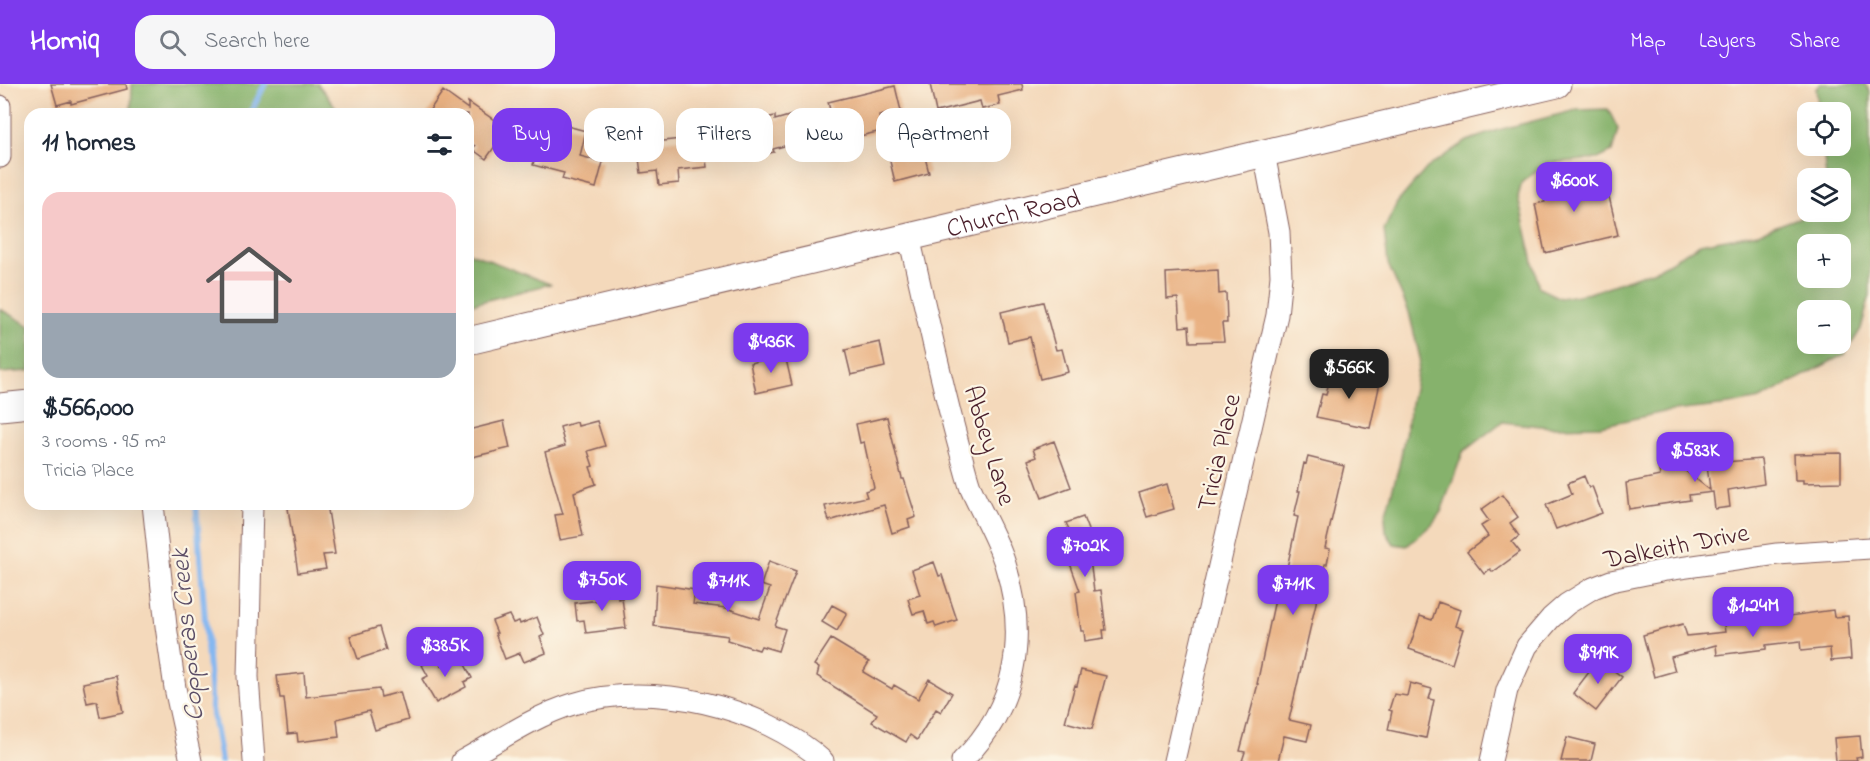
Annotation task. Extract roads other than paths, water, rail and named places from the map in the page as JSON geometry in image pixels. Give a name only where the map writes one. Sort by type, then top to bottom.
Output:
[{"type":"main road","name":"Church Road","points":[[474,339],[1557,84]]},
{"type":"main road","points":[[0,407],[24,405]]},
{"type":"street","points":[[0,106],[0,157]]},
{"type":"street","name":"Tricia Place","points":[[1174,761],[1277,315],[1281,276],[1279,232],[1264,153]]},
{"type":"street","name":"Abbey Lane","points":[[909,237],[960,452],[970,486],[1004,562],[1016,608],[1014,663],[1004,699],[991,725],[975,748],[962,761]]},
{"type":"street","points":[[154,510],[167,637],[190,761]]},
{"type":"street","points":[[252,510],[248,677],[255,761]]},
{"type":"street","name":"Dalkeith Drive","points":[[1491,761],[1507,690],[1527,646],[1551,618],[1567,604],[1593,588],[1611,581],[1677,568],[1777,554],[1870,548]]},
{"type":"street","points":[[462,761],[537,720],[572,704],[605,696],[638,695],[688,700],[738,713],[763,723],[792,739],[823,761]]},
{"type":"waterway","name":"Copperas Creek","points":[[253,108],[265,84]]},
{"type":"waterway","name":"Copperas Creek","points":[[196,510],[212,709],[221,761]]}]
